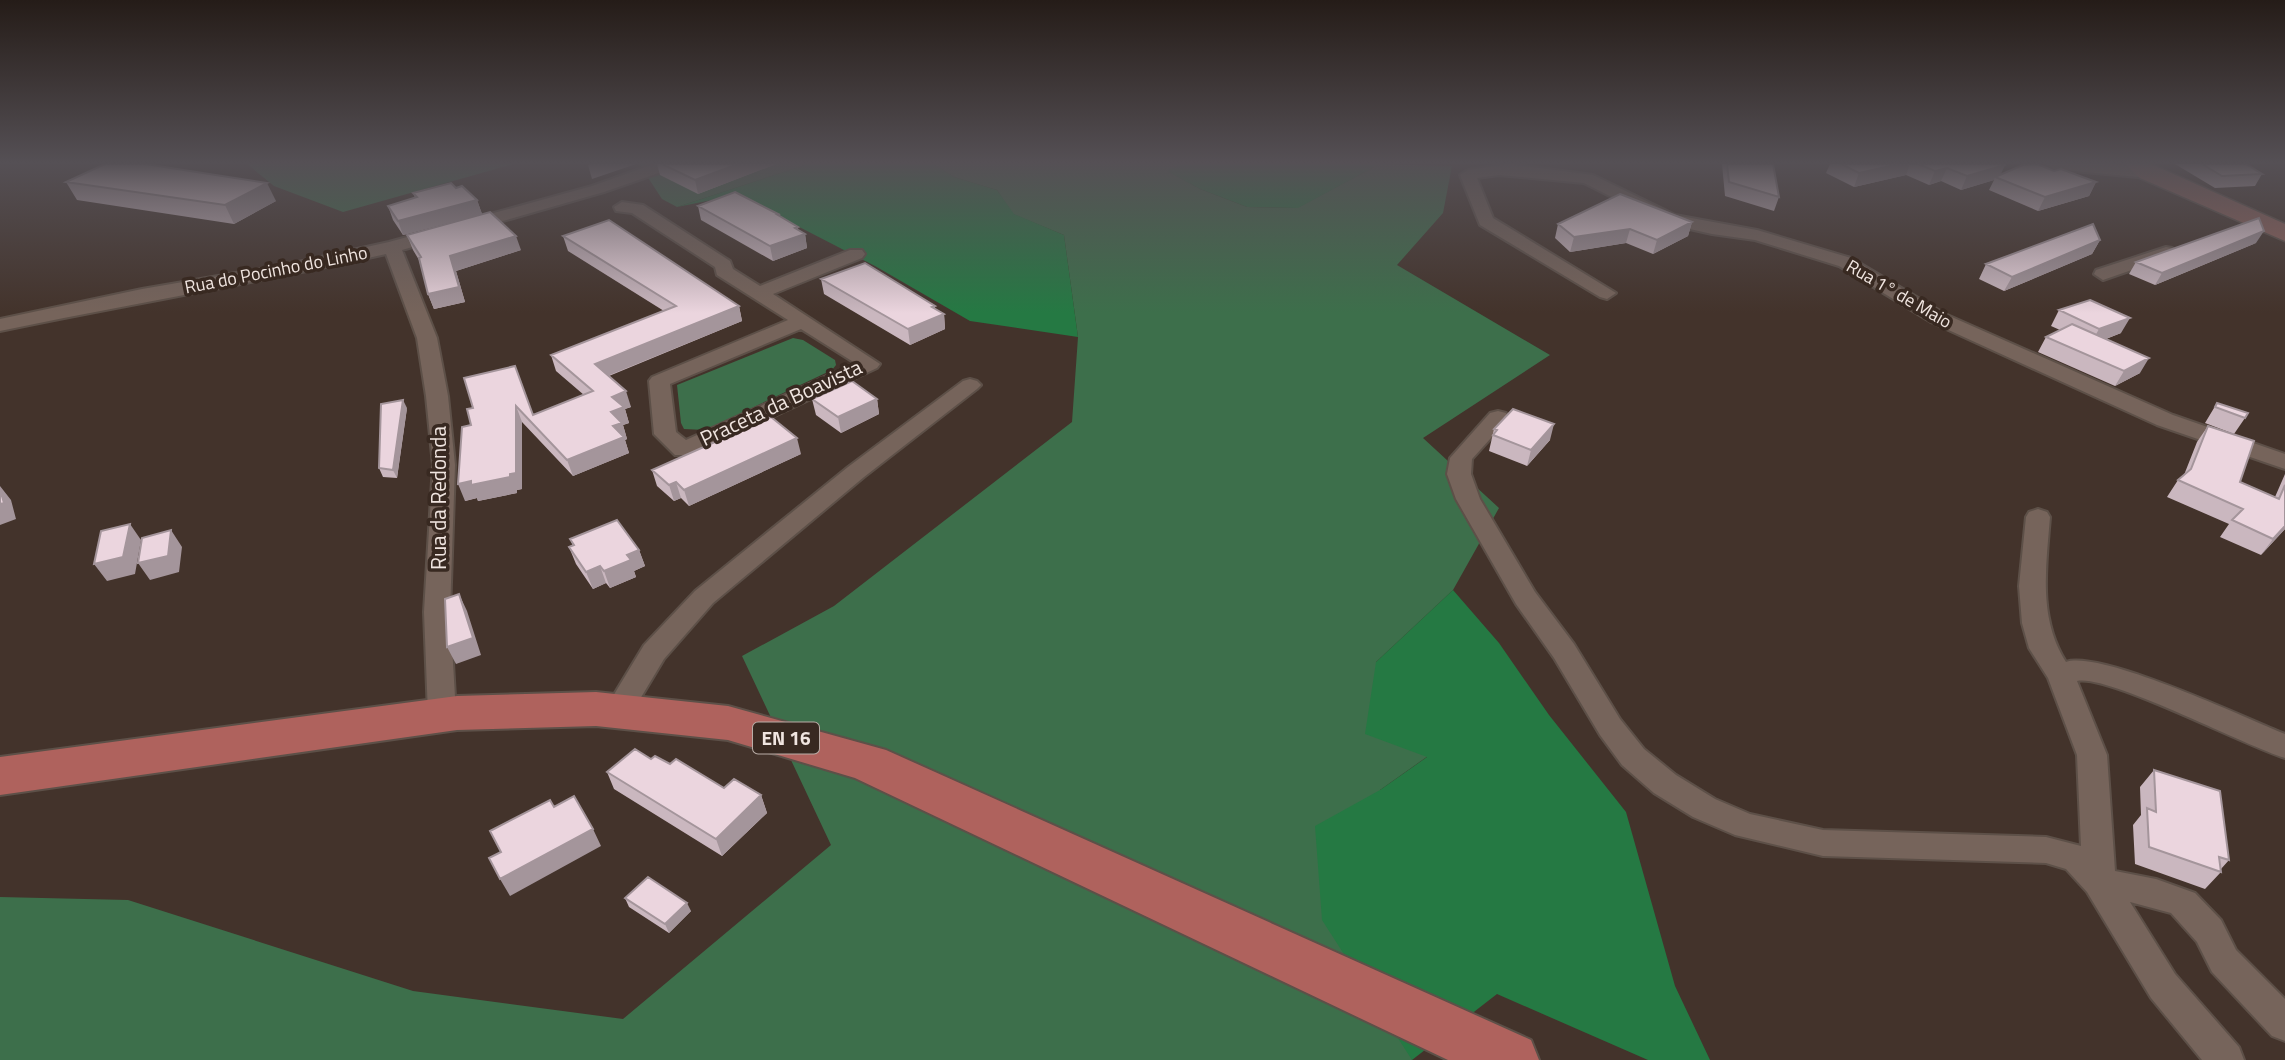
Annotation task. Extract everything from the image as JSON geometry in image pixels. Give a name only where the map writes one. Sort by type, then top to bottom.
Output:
[{"type":"main road","name":"EN 16","points":[[0,776],[442,715],[520,709],[618,711],[728,723],[869,763],[1510,1060]]},
{"type":"street","name":"Rua do Pocinho do Linho","points":[[0,325],[142,295],[289,270],[393,247],[512,213]]},
{"type":"street","points":[[623,213],[712,272],[724,271],[802,322]]},
{"type":"street","points":[[1483,213],[1486,220],[1607,293]]},
{"type":"street","name":"Rua 1° de Maio","points":[[1658,213],[1669,219],[1712,229],[1757,235],[1845,262],[1938,318],[2165,420],[2285,462]]},
{"type":"street","points":[[2242,213],[2285,233]]},
{"type":"street","points":[[2230,229],[2256,220]]},
{"type":"street","name":"Rua da Redonda","points":[[393,247],[427,338],[437,396],[444,465],[437,612],[442,715]]},
{"type":"street","points":[[2104,274],[2180,247]]},
{"type":"street","points":[[758,293],[856,254]]},
{"type":"street","name":"Praceta da Boavista","points":[[802,322],[870,364],[683,450],[665,434],[659,381],[802,322]]},
{"type":"street","points":[[618,711],[654,652],[704,597],[856,472],[970,385]]},
{"type":"street","points":[[1498,418],[1461,458],[1459,474],[1468,499],[1525,598],[1564,651],[1610,727],[1633,757],[1665,785],[1704,808],[1746,826],[1789,837],[1823,843],[2046,850],[2076,858],[2099,882],[2163,986],[2226,1060]]},
{"type":"street","points":[[2038,517],[2032,586],[2035,623],[2043,648],[2061,677],[2092,755],[2099,882]]},
{"type":"street","points":[[2061,677],[2077,669],[2103,674],[2183,703],[2285,747]]},
{"type":"street","points":[[2099,882],[2157,893],[2183,903],[2209,931],[2224,961],[2285,1024]]},
{"type":"green space","points":[[773,213],[1014,213],[1064,235],[1078,337],[970,321],[875,266]]},
{"type":"green space","points":[[1443,213],[1397,265],[1550,355],[1423,438],[1499,508],[1453,590],[1376,662],[1428,756],[1380,790],[1412,1060],[0,1060],[0,897],[128,900],[413,991],[623,1019],[831,845],[742,656],[834,606],[1072,422],[1078,337],[1064,235],[1013,214]]},
{"type":"green space","points":[[793,338],[803,340],[835,360],[836,365],[832,370],[705,430],[684,429],[677,385]]},
{"type":"green space","points":[[1453,590],[1499,643],[1549,715],[1626,812],[1675,986],[1710,1060],[1648,1060],[1497,994],[1412,1060],[1322,920],[1315,826],[1380,790],[1427,757],[1365,734],[1376,662]]},
{"type":"building","points":[[393,213],[426,213],[398,221]]},
{"type":"building","points":[[492,213],[516,236],[450,256],[459,287],[428,294],[419,258],[421,257],[407,235]]},
{"type":"building","points":[[711,213],[777,213],[805,234],[770,246]]},
{"type":"building","points":[[1580,213],[1670,213],[1692,222],[1657,240],[1630,229],[1574,237],[1558,224]]},
{"type":"building","points":[[2259,218],[2264,231],[2162,273],[2136,262]]},
{"type":"building","points":[[609,220],[739,306],[595,364],[626,391],[612,397],[624,407],[611,412],[622,423],[613,426],[624,437],[567,460],[516,406],[516,473],[510,474],[510,477],[471,485],[471,481],[458,484],[462,427],[471,425],[467,409],[473,408],[464,378],[515,366],[533,415],[593,391],[551,355],[676,306],[563,236]]},
{"type":"building","points":[[2093,224],[2100,240],[2012,277],[1986,264]]},
{"type":"building","points":[[865,263],[944,314],[908,329],[821,279]]},
{"type":"building","points":[[2090,300],[2130,318],[2099,329],[2059,310]]},
{"type":"building","points":[[2072,324],[2149,358],[2124,371],[2046,337]]},
{"type":"building","points":[[852,381],[877,399],[838,417],[812,399]]},
{"type":"building","points":[[403,400],[393,470],[379,468],[381,404]]},
{"type":"building","points":[[2217,403],[2248,413],[2245,418],[2215,407]]},
{"type":"building","points":[[1513,409],[1554,424],[1531,450],[1493,435],[1497,430],[1494,429]]},
{"type":"building","points":[[771,417],[797,438],[684,490],[676,482],[669,485],[652,470]]},
{"type":"building","points":[[2208,426],[2254,441],[2240,482],[2279,499],[2285,485],[2285,526],[2273,539],[2232,520],[2243,509],[2178,480],[2191,469]]},
{"type":"building","points":[[617,520],[639,550],[627,555],[631,560],[604,571],[600,566],[586,572],[569,547],[574,545],[570,539]]},
{"type":"building","points":[[130,524],[123,557],[94,564],[101,531]]},
{"type":"building","points":[[171,530],[168,556],[138,563],[142,538]]},
{"type":"building","points":[[459,594],[473,638],[447,647],[445,599]]},
{"type":"building","points":[[635,749],[651,759],[655,756],[670,764],[676,759],[724,788],[734,779],[761,795],[716,839],[607,772]]},
{"type":"building","points":[[2154,770],[2220,791],[2229,860],[2219,857],[2221,872],[2149,847],[2147,808],[2156,812]]},
{"type":"building","points":[[574,796],[593,829],[500,879],[489,858],[501,852],[490,831],[550,800],[554,807]]},
{"type":"building","points":[[648,877],[687,903],[665,924],[625,898]]}]
